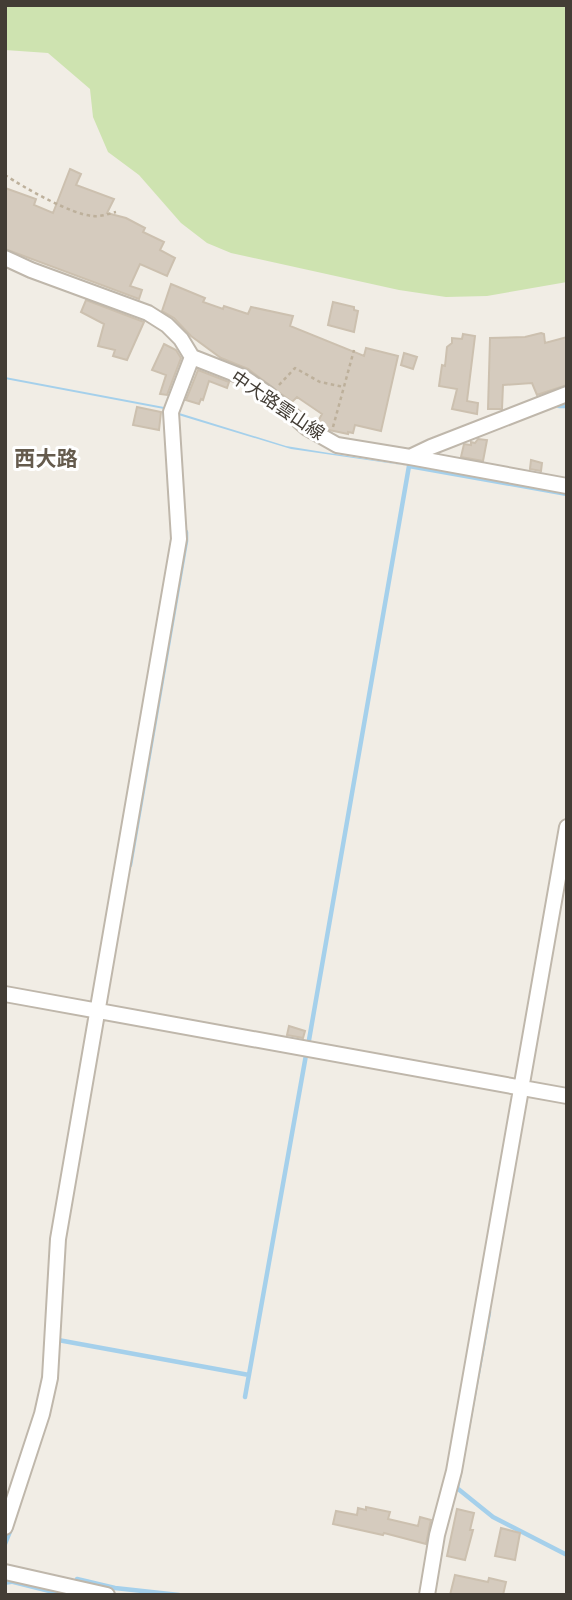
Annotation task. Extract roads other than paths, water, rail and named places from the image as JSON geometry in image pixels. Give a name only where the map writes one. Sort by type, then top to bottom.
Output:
[{"type":"street","points":[[5,258],[31,271],[149,313],[181,339],[192,357],[171,412],[179,539],[58,1239],[50,1378],[42,1414],[5,1527]]},
{"type":"street","name":"中大路雲山線","points":[[192,357],[243,377],[268,394],[307,428],[337,445],[567,486]]},
{"type":"street","points":[[411,457],[567,394]]},
{"type":"street","points":[[427,1595],[437,1535],[454,1471],[567,827]]},
{"type":"street","points":[[5,994],[567,1096]]},
{"type":"street","points":[[5,1572],[107,1595]]},
{"type":"water","points":[[5,379],[164,407],[164,409]]},
{"type":"water","points":[[176,412],[286,446],[409,466],[291,449],[175,414]]},
{"type":"water","points":[[5,1578],[88,1595],[56,1595],[12,1584],[5,1585]]},
{"type":"waterway","points":[[559,406],[567,406]]},
{"type":"waterway","points":[[409,466],[567,494]]},
{"type":"waterway","points":[[309,1040],[409,466]]},
{"type":"waterway","points":[[130,865],[186,532]]},
{"type":"waterway","points":[[245,1397],[306,1055]]},
{"type":"waterway","points":[[489,1312],[457,1488],[493,1517],[567,1555]]},
{"type":"waterway","points":[[58,1340],[249,1375]]},
{"type":"waterway","points":[[5,1544],[11,1529]]},
{"type":"waterway","points":[[77,1579],[115,1588],[179,1595]]},
{"type":"district","name":"西大路","points":[[46,458]]}]
